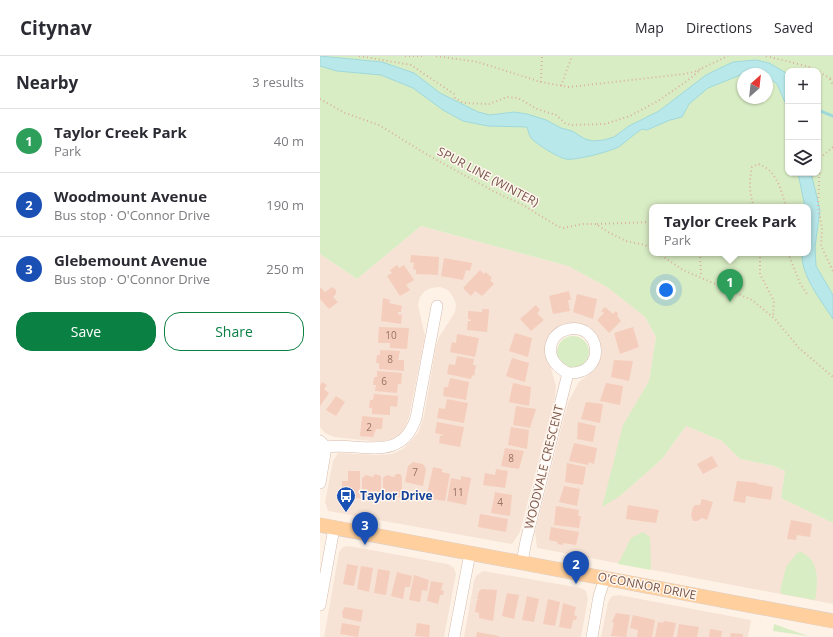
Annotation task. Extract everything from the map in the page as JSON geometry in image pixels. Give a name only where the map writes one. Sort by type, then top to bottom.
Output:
[{"type":"main road","name":"O'CONNOR DRIVE","points":[[320,525],[833,621]]},
{"type":"street","points":[[320,483],[323,444],[390,448],[405,438],[413,427],[437,306]]},
{"type":"street","points":[[574,328],[583,330],[591,336],[595,345],[596,354],[593,363],[586,370],[577,374],[568,373],[559,369],[553,362],[551,348],[557,335],[564,330],[574,328]]},
{"type":"street","name":"WOODVALE CRESCENT","points":[[522,562],[568,373]]},
{"type":"street","points":[[320,605],[334,528]]},
{"type":"street","points":[[454,637],[470,553]]},
{"type":"street","points":[[592,637],[605,578]]},
{"type":"path","points":[[359,56],[411,65],[454,94],[455,98],[462,103],[489,104],[507,97],[518,98],[537,109],[556,115],[565,123],[571,125],[605,124],[630,116],[679,87],[701,68]]},
{"type":"path","points":[[406,56],[423,56]]},
{"type":"path","points":[[436,56],[478,62],[541,82],[561,86],[580,87],[684,74],[728,56]]},
{"type":"path","points":[[541,82],[542,56]]},
{"type":"path","points":[[561,86],[572,56]]},
{"type":"path","points":[[766,56],[810,67],[832,80],[833,85]]},
{"type":"path","name":"SPUR LINE (WINTER)","points":[[320,99],[345,113],[379,125],[421,152],[493,191],[523,205],[557,226],[564,228],[582,224],[649,222]]},
{"type":"path","points":[[833,147],[820,158],[818,207],[822,228],[820,246],[833,271]]},
{"type":"path","points":[[753,204],[749,182],[752,167],[758,164],[767,167],[774,174],[785,204]]},
{"type":"path","points":[[596,224],[626,241],[649,247]]},
{"type":"path","points":[[663,256],[684,270],[752,300],[773,317],[799,348],[833,376]]},
{"type":"path","points":[[700,256],[701,277]]},
{"type":"path","points":[[760,256],[760,274],[774,301],[773,317]]},
{"type":"path","points":[[789,256],[806,294]]},
{"type":"shaded area","points":[[421,226],[568,266],[607,287],[645,317],[656,337],[649,381],[623,426],[620,496],[662,459],[686,426],[722,441],[740,459],[774,466],[785,471],[781,498],[833,523],[833,604],[537,548],[535,532],[568,402],[579,382],[594,370],[599,362],[602,351],[599,340],[559,328],[549,361],[556,386],[555,397],[520,532],[512,544],[328,511],[325,502],[333,461],[338,453],[376,455],[392,454],[403,449],[418,433],[424,416],[436,346],[439,337],[455,312],[456,304],[448,290],[440,287],[431,288],[425,291],[420,297],[418,305],[425,336],[409,417],[401,434],[388,441],[380,442],[334,437],[325,433],[320,427],[320,254],[357,279]]},
{"type":"shaded area","points":[[349,546],[448,564],[454,568],[456,574],[444,637],[324,637],[339,552],[343,547]]},
{"type":"shaded area","points":[[483,571],[581,588],[586,591],[588,599],[581,637],[464,637],[474,581],[476,576]]},
{"type":"shaded area","points":[[619,595],[751,620],[748,637],[601,637],[608,602],[612,596]]},
{"type":"green space","points":[[320,56],[833,56],[833,523],[781,498],[785,471],[774,466],[740,459],[722,441],[686,426],[662,459],[620,496],[602,507],[623,425],[649,381],[656,337],[645,317],[607,287],[568,266],[421,226],[357,279],[320,254]]},
{"type":"green space","points":[[570,336],[576,336],[585,340],[589,352],[585,364],[576,368],[570,368],[561,364],[557,355],[557,349],[561,340]]},
{"type":"green space","points":[[643,532],[650,537],[651,570],[618,564],[631,538]]},
{"type":"green space","points":[[801,552],[812,560],[815,566],[817,586],[815,600],[782,594],[780,591],[786,567],[797,553]]},
{"type":"green space","points":[[774,624],[808,636],[773,631]]},
{"type":"water","points":[[320,56],[382,62],[414,73],[440,93],[478,112],[490,115],[514,112],[527,114],[546,120],[561,128],[572,131],[585,139],[593,141],[614,137],[629,126],[659,111],[706,75],[733,62],[756,60],[769,63],[785,72],[785,102],[777,84],[773,81],[773,68],[737,68],[737,76],[708,88],[689,104],[682,117],[670,120],[647,130],[642,129],[616,148],[585,157],[566,159],[542,147],[534,141],[530,137],[527,127],[488,126],[463,121],[443,110],[413,88],[381,75],[337,71],[320,66]]},
{"type":"water","points":[[799,176],[812,176],[820,210],[815,247],[816,266],[833,295],[833,319],[808,279],[803,262],[802,256],[811,256],[811,204],[804,204]]},
{"type":"building","points":[[411,255],[439,257],[438,275],[416,274],[416,270],[413,269],[414,263],[410,262]]},
{"type":"building","points":[[444,258],[472,263],[470,271],[466,270],[463,280],[441,276]]},
{"type":"building","points":[[397,265],[399,268],[404,265],[414,280],[406,285],[410,290],[400,296],[387,276],[392,273],[390,270]]},
{"type":"building","points":[[480,270],[484,274],[486,272],[492,278],[490,280],[494,284],[482,296],[475,291],[471,296],[463,288]]},
{"type":"building","points":[[320,287],[325,292],[332,287],[336,290],[336,294],[333,297],[338,302],[329,309],[320,299]]},
{"type":"building","points":[[569,291],[571,300],[568,300],[570,311],[553,314],[549,296]]},
{"type":"building","points":[[577,294],[597,299],[593,319],[573,312]]},
{"type":"building","points":[[383,298],[390,300],[389,303],[402,306],[401,312],[398,312],[398,314],[402,315],[401,324],[381,321]]},
{"type":"building","points":[[536,305],[540,310],[537,313],[544,320],[531,331],[520,319]]},
{"type":"building","points":[[605,307],[613,314],[616,311],[618,314],[617,316],[621,321],[609,333],[597,320],[604,313],[601,311]]},
{"type":"building","points":[[482,309],[489,309],[487,332],[467,330],[468,321],[471,321],[468,319],[468,311],[482,312]]},
{"type":"building","points":[[379,327],[409,328],[407,349],[390,348],[390,343],[378,343]]},
{"type":"building","points":[[633,327],[639,347],[620,354],[614,333]]},
{"type":"building","points":[[515,333],[532,338],[528,357],[509,351]]},
{"type":"building","points":[[457,334],[479,338],[475,357],[450,352],[452,342],[456,343]]},
{"type":"building","points":[[380,350],[400,351],[398,360],[404,360],[404,371],[379,369],[379,363],[376,363],[377,355],[380,355]]},
{"type":"building","points":[[457,356],[474,359],[473,365],[476,365],[474,376],[472,375],[471,379],[447,374],[449,364],[455,365]]},
{"type":"building","points":[[512,358],[529,363],[525,382],[506,376]]},
{"type":"building","points":[[614,360],[633,361],[629,381],[611,377]]},
{"type":"building","points":[[377,371],[402,373],[401,384],[398,384],[397,393],[375,391],[376,385],[373,385],[374,377],[377,377]]},
{"type":"building","points":[[450,378],[469,382],[466,400],[443,396],[444,387],[448,387]]},
{"type":"building","points":[[322,382],[327,385],[324,389],[329,393],[320,406],[320,386]]},
{"type":"building","points":[[513,383],[531,387],[529,406],[509,402]]},
{"type":"building","points":[[606,383],[623,386],[620,405],[600,401]]},
{"type":"building","points":[[374,394],[398,396],[397,407],[390,406],[390,415],[372,414],[372,408],[369,408],[370,400],[373,400]]},
{"type":"building","points":[[336,396],[345,402],[336,416],[326,410]]},
{"type":"building","points":[[447,399],[468,403],[464,423],[437,418],[439,408],[445,409]]},
{"type":"building","points":[[586,402],[603,404],[600,423],[581,419]]},
{"type":"building","points":[[516,406],[536,409],[530,428],[513,425]]},
{"type":"building","points":[[362,416],[383,418],[382,429],[376,429],[373,437],[360,436]]},
{"type":"building","points":[[437,422],[464,427],[460,447],[439,443],[440,436],[444,435],[435,433]]},
{"type":"building","points":[[578,422],[596,426],[593,442],[577,439]]},
{"type":"building","points":[[511,427],[529,430],[527,449],[508,445]]},
{"type":"building","points":[[574,443],[597,448],[594,464],[589,462],[588,465],[569,461]]},
{"type":"building","points":[[505,448],[524,451],[519,469],[501,466]]},
{"type":"building","points":[[712,456],[718,466],[703,474],[697,464]]},
{"type":"building","points":[[413,462],[423,464],[426,469],[423,486],[405,482],[408,466]]},
{"type":"building","points":[[567,463],[586,467],[583,485],[565,482]]},
{"type":"building","points":[[433,467],[442,469],[442,472],[450,474],[445,501],[426,498]]},
{"type":"building","points":[[496,469],[508,471],[505,488],[483,485],[485,473],[495,475]]},
{"type":"building","points":[[348,471],[360,471],[360,498],[342,499],[342,481],[348,481]]},
{"type":"building","points":[[375,474],[381,476],[381,497],[362,497],[362,478],[366,475],[373,477]]},
{"type":"building","points":[[396,474],[400,474],[402,477],[402,497],[396,497],[394,501],[389,501],[388,497],[383,497],[383,478],[387,475],[394,477]]},
{"type":"building","points":[[461,476],[471,478],[466,505],[447,501],[451,478],[461,480]]},
{"type":"building","points":[[737,481],[758,483],[757,484],[773,487],[771,500],[746,496],[745,503],[733,501]]},
{"type":"building","points":[[564,486],[580,489],[577,506],[559,502]]},
{"type":"building","points":[[495,492],[512,495],[510,516],[491,513]]},
{"type":"building","points":[[702,499],[713,502],[707,520],[702,518],[697,521],[693,521],[691,515],[693,507],[695,505],[700,505]]},
{"type":"building","points":[[628,505],[659,510],[656,523],[626,519]]},
{"type":"building","points":[[556,506],[579,510],[578,516],[581,516],[579,528],[554,525]]},
{"type":"building","points":[[480,514],[508,519],[506,532],[478,527]]},
{"type":"building","points":[[791,520],[812,524],[810,537],[797,535],[796,540],[787,539]]},
{"type":"building","points":[[551,527],[579,532],[576,545],[563,543],[563,545],[557,544],[558,542],[549,540]]},
{"type":"building","points":[[347,564],[358,566],[354,586],[343,584]]},
{"type":"building","points":[[361,566],[373,568],[369,592],[357,589]]},
{"type":"building","points":[[378,569],[390,571],[386,595],[374,593]]},
{"type":"building","points":[[397,572],[412,576],[410,587],[405,587],[403,599],[391,596]]},
{"type":"building","points":[[414,575],[429,580],[427,591],[422,590],[420,602],[409,600]]},
{"type":"building","points":[[431,581],[443,583],[441,590],[444,591],[443,595],[440,595],[438,604],[427,601]]},
{"type":"building","points":[[482,589],[497,590],[493,621],[479,618],[479,613],[475,612],[477,600],[480,600],[477,599],[479,591]]},
{"type":"building","points":[[507,593],[519,595],[514,619],[502,616]]},
{"type":"building","points":[[527,596],[539,599],[534,622],[522,620]]},
{"type":"building","points":[[548,599],[560,602],[555,626],[543,624]]},
{"type":"building","points":[[563,603],[576,607],[574,615],[577,616],[576,620],[573,620],[571,629],[559,627]]},
{"type":"building","points":[[345,607],[363,610],[361,622],[343,618],[342,612]]},
{"type":"building","points":[[616,613],[630,615],[626,637],[611,636],[614,623],[612,622]]},
{"type":"building","points":[[633,615],[655,620],[652,637],[637,637],[638,630],[630,628]]},
{"type":"building","points":[[664,621],[676,623],[673,637],[655,637],[658,622],[663,623]]},
{"type":"building","points":[[342,623],[360,626],[358,637],[340,634]]},
{"type":"building","points":[[417,623],[430,625],[429,637],[415,636]]},
{"type":"building","points":[[679,624],[699,627],[697,637],[677,637]]},
{"type":"building","points":[[710,629],[722,631],[721,637],[709,637]]},
{"type":"building","points":[[477,632],[499,636],[499,637],[476,637]]},
{"type":"building","points":[[731,633],[743,634],[743,637],[730,637]]},
{"type":"waterway","points":[[821,111],[833,116]]},
{"type":"place","name":"Taylor Creek Park","points":[[730,302]]},
{"type":"place","name":"Taylor Drive","points":[[346,513]]},
{"type":"place","name":"Glebemount Avenue","points":[[365,545]]},
{"type":"place","name":"Woodmount Avenue","points":[[576,584]]}]
